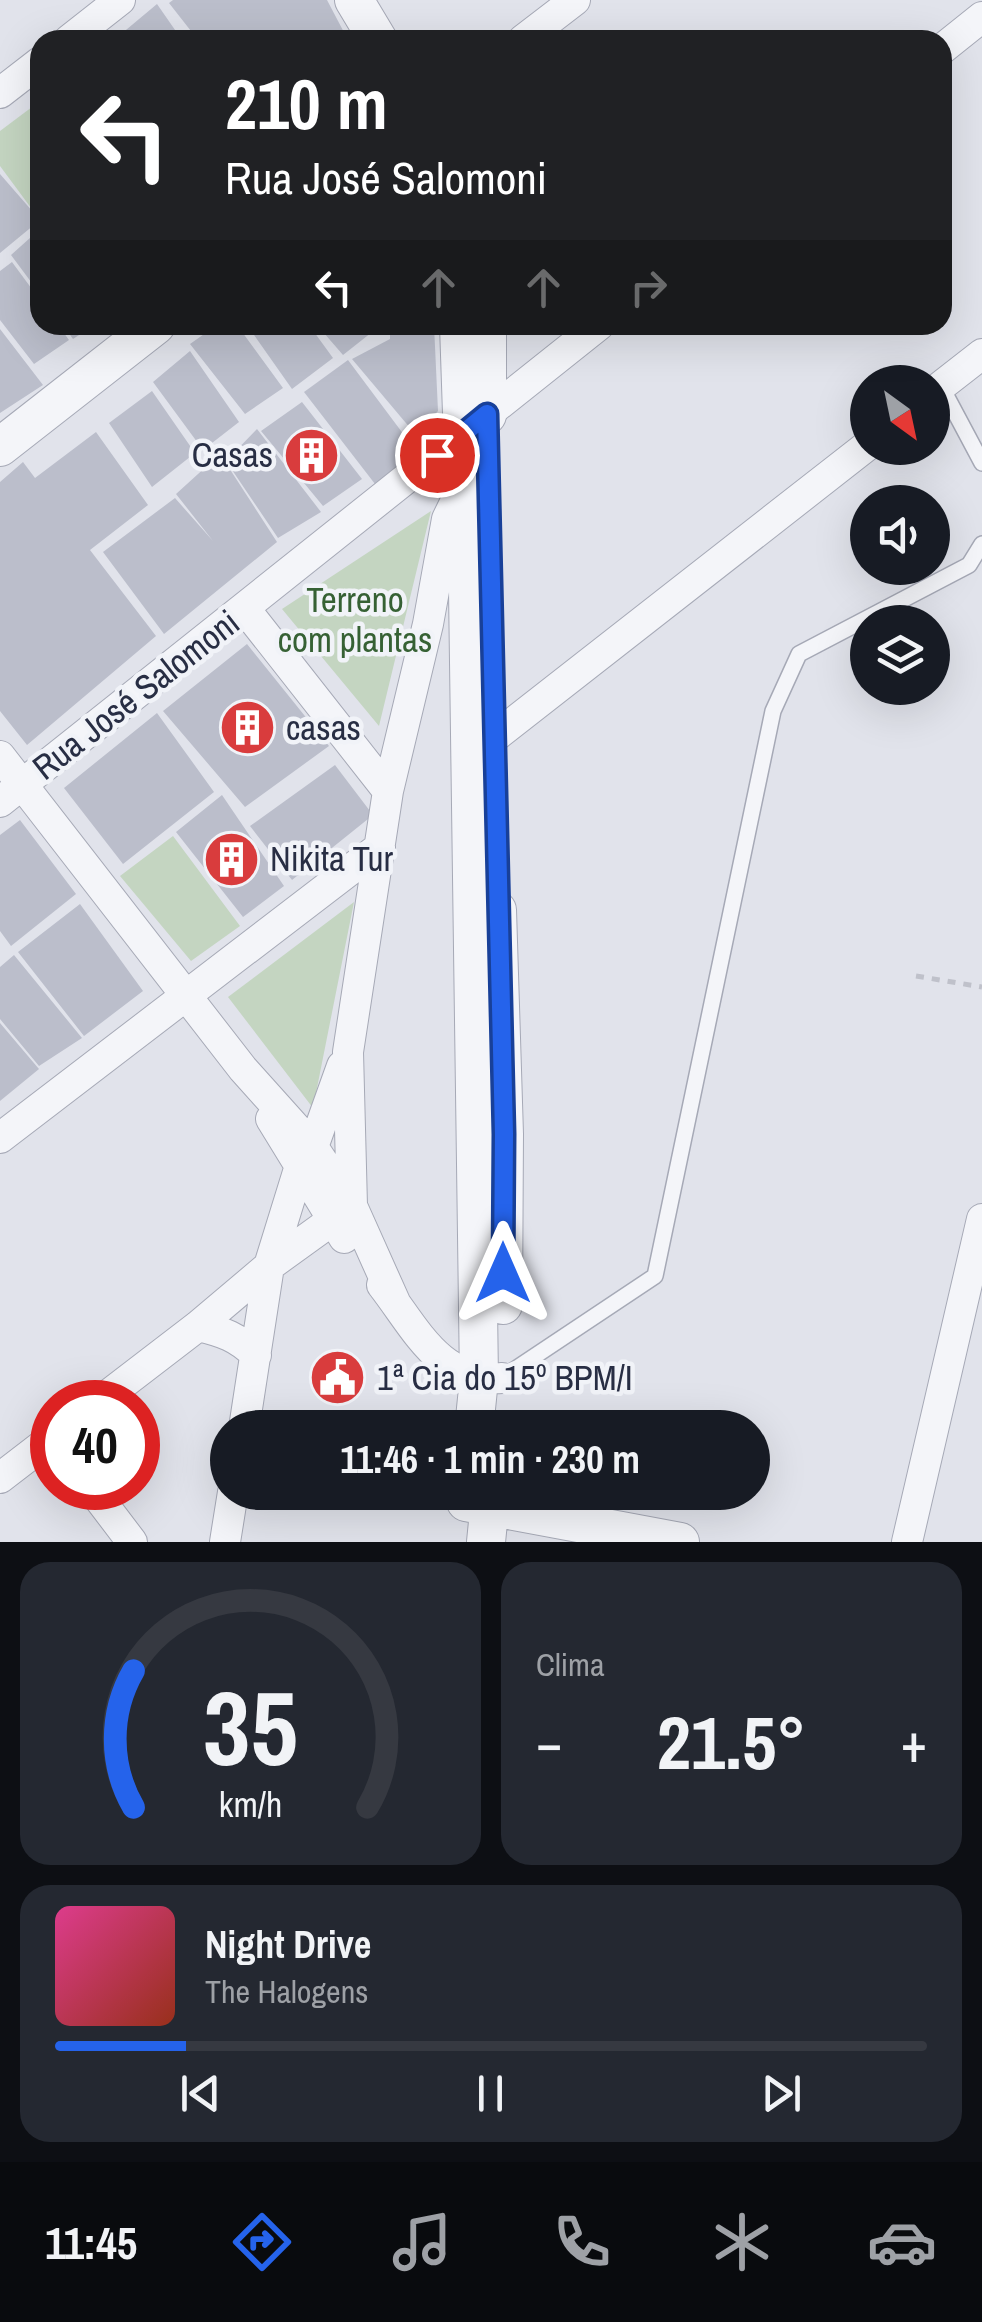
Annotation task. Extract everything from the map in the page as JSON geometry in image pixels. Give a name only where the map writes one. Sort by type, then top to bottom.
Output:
[{"type":"street","points":[[81,30],[120,0]]},
{"type":"street","points":[[354,0],[372,30]]},
{"type":"street","points":[[382,0],[398,30]]},
{"type":"street","points":[[536,30],[575,0]]},
{"type":"street","points":[[952,41],[982,18]]},
{"type":"street","points":[[0,93],[30,70]]},
{"type":"street","points":[[0,447],[143,335]]},
{"type":"street","points":[[461,335],[476,424],[481,748],[504,1134],[491,1378],[495,1410]]},
{"type":"street","points":[[342,1214],[348,1052],[388,790],[428,624],[447,518],[465,482],[476,424],[485,335]]},
{"type":"street","name":"Rua José Salomoni","points":[[11,793],[586,335]]},
{"type":"street","points":[[950,380],[982,354]]},
{"type":"street","points":[[481,748],[850,459]]},
{"type":"street","points":[[465,482],[480,586]]},
{"type":"street","points":[[428,624],[480,586]]},
{"type":"street","points":[[245,609],[388,790]]},
{"type":"street","points":[[0,756],[11,793],[188,995],[243,1069],[306,1158],[395,1302],[444,1364],[491,1378]]},
{"type":"street","points":[[0,1138],[380,846]]},
{"type":"street","points":[[247,1410],[269,1266],[348,1052]]},
{"type":"street","points":[[127,1380],[269,1266],[342,1214]]},
{"type":"street","points":[[907,1542],[982,1219]]},
{"type":"street","points":[[198,1326],[225,1332],[256,1355]]},
{"type":"street","points":[[480,1410],[491,1378]]},
{"type":"street","points":[[0,1478],[30,1455]]},
{"type":"street","points":[[108,1510],[132,1542]]},
{"type":"street","points":[[224,1542],[230,1510]]},
{"type":"street","points":[[462,1542],[478,1510]]},
{"type":"street","points":[[497,1510],[680,1542]]},
{"type":"lane","points":[[950,411],[982,463]]},
{"type":"lane","points":[[491,1378],[655,1276],[773,711],[800,654],[969,565],[982,544]]},
{"type":"path","points":[[916,976],[982,987]]},
{"type":"green space","points":[[30,108],[30,206],[0,166],[0,131]]},
{"type":"green space","name":"Terreno com plantas","points":[[431,511],[379,726],[282,609]]},
{"type":"green space","points":[[173,836],[240,926],[191,961],[120,876]]},
{"type":"green space","points":[[354,902],[313,1108],[228,997]]},
{"type":"building","points":[[327,0],[343,30],[190,30],[169,3]]},
{"type":"building","points":[[157,4],[175,30],[126,30]]},
{"type":"building","points":[[0,174],[30,208],[30,228],[0,253]]},
{"type":"building","points":[[30,238],[30,281],[11,255]]},
{"type":"building","points":[[12,262],[30,286],[30,335],[65,335],[69,340],[34,364],[0,320],[0,271]]},
{"type":"building","points":[[0,329],[43,385],[0,413]]},
{"type":"building","name":"Casas","points":[[203,335],[244,335],[283,388],[245,414],[190,344]]},
{"type":"building","name":"casas","points":[[254,335],[316,335],[333,358],[292,389]]},
{"type":"building","points":[[326,335],[368,335],[343,355]]},
{"type":"building","points":[[390,335],[434,335],[438,411],[416,435],[352,359],[390,339]]},
{"type":"building","name":"casas","points":[[190,351],[239,422],[203,450],[153,382]]},
{"type":"building","points":[[348,360],[416,451],[375,484],[304,392]]},
{"type":"building","name":"casas","points":[[152,391],[195,453],[152,487],[109,423]]},
{"type":"building","name":"Casas","points":[[302,402],[362,479],[323,506],[261,431]]},
{"type":"building","name":"casas","points":[[257,429],[321,512],[278,538],[226,461]]},
{"type":"building","points":[[96,432],[148,505],[90,550],[156,636],[27,745],[0,711],[0,482],[23,462],[35,478]]},
{"type":"building","name":"casas","points":[[220,454],[277,542],[164,634],[103,552],[175,498],[213,541],[176,494]]},
{"type":"building","name":"casas","points":[[247,644],[329,746],[245,807],[163,711]]},
{"type":"building","name":"casas","points":[[157,713],[214,792],[123,864],[64,788]]},
{"type":"building","points":[[335,765],[373,815],[292,880],[250,826]]},
{"type":"building","name":"Nikita Tur","points":[[222,795],[284,886],[243,917],[176,832]]},
{"type":"building","points":[[20,820],[76,894],[11,946],[0,931],[0,835]]},
{"type":"building","points":[[80,904],[143,991],[84,1036],[18,952]]},
{"type":"building","points":[[14,955],[82,1038],[39,1066],[0,1019],[0,967]]},
{"type":"building","points":[[0,1023],[39,1069],[0,1101]]},
{"type":"place","name":"Casas","points":[[312,455]]},
{"type":"place","name":"casas","points":[[247,728]]},
{"type":"place","name":"Nikita Tur","points":[[231,859]]},
{"type":"place","name":"1ª Cia do 15º BPM/I","points":[[338,1378]]},
{"type":"route","points":[[437,455],[487,414],[504,1134],[503,1273]]}]
